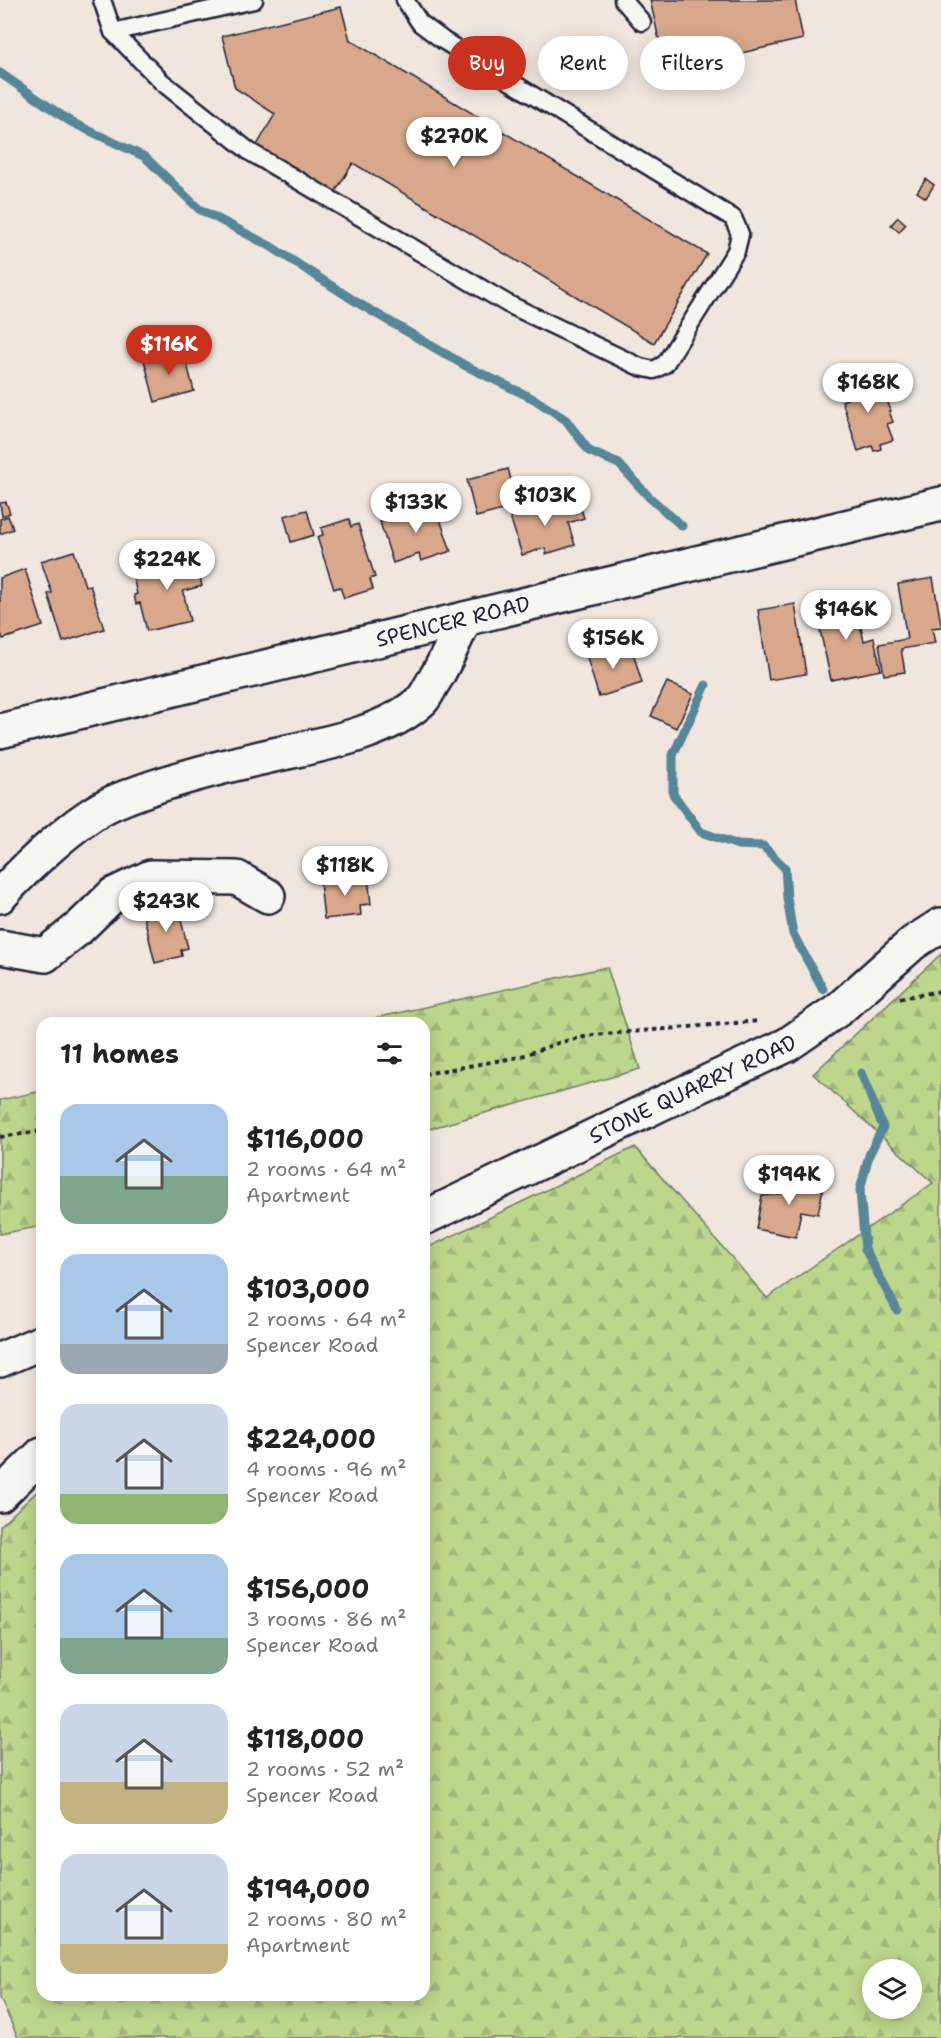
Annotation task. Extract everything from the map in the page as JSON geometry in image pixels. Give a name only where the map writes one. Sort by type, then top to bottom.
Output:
[{"type":"street","name":"SPENCER ROAD","points":[[0,731],[941,504]]},
{"type":"street","points":[[0,896],[70,831],[111,804],[205,772],[342,740],[390,722],[423,699],[442,669],[465,619]]},
{"type":"street","points":[[0,947],[45,955],[79,928],[114,895],[151,877],[237,878],[268,896]]},
{"type":"street","name":"STONE QUARRY ROAD","points":[[430,1215],[787,1045],[839,1009],[913,943],[941,925]]},
{"type":"street","points":[[0,1360],[36,1345]]},
{"type":"street","points":[[0,1495],[36,1460]]},
{"type":"lane","points":[[102,0],[112,32],[162,82],[250,152],[508,304],[640,367],[654,370],[665,364],[736,251],[740,234],[733,218],[444,40],[420,23],[405,0]]},
{"type":"lane","points":[[112,32],[254,0]]},
{"type":"lane","points":[[623,0],[642,22]]},
{"type":"path","points":[[430,1073],[519,1057],[561,1042],[594,1035],[760,1021]]},
{"type":"path","points":[[0,1137],[36,1132]]},
{"type":"green space","points":[[941,954],[941,2038],[18,2038],[0,1998],[0,1526],[36,1493],[36,2001],[430,2001],[430,1247],[635,1147],[767,1298],[933,1183],[813,1074]]},
{"type":"green space","points":[[607,967],[640,1069],[430,1129],[430,1017],[379,1017]]},
{"type":"green space","points":[[36,1092],[36,1227],[0,1234],[0,1100]]},
{"type":"building","points":[[650,0],[795,0],[803,39],[745,52],[745,36],[658,36]]},
{"type":"building","points":[[341,7],[350,40],[707,254],[654,343],[353,163],[334,194],[256,147],[275,114],[235,88],[222,36]]},
{"type":"building","points":[[926,179],[934,185],[926,198],[917,192]]},
{"type":"building","points":[[898,217],[906,224],[899,232],[891,225]]},
{"type":"building","points":[[183,349],[194,391],[155,402],[144,360]]},
{"type":"building","points":[[871,375],[877,392],[881,390],[884,401],[887,400],[891,411],[889,411],[893,422],[887,424],[893,440],[880,444],[881,449],[874,451],[872,446],[858,451],[842,401],[849,398],[844,384]]},
{"type":"building","points":[[508,469],[518,506],[476,517],[467,480]]},
{"type":"building","points":[[557,495],[562,514],[581,509],[584,518],[568,523],[575,545],[546,554],[545,548],[522,555],[510,516],[535,509],[532,502]]},
{"type":"building","points":[[421,500],[424,509],[435,505],[451,551],[421,561],[419,554],[393,563],[380,522],[405,514],[403,506]]},
{"type":"building","points":[[6,502],[10,513],[2,516],[0,503]]},
{"type":"building","points":[[307,510],[314,535],[291,542],[284,516]]},
{"type":"building","points":[[8,516],[13,529],[0,534],[0,519]]},
{"type":"building","points":[[349,519],[351,527],[358,524],[375,577],[370,579],[373,589],[344,598],[340,587],[334,589],[317,537],[323,535],[321,528]]},
{"type":"building","points":[[194,550],[202,586],[183,591],[190,621],[147,631],[140,603],[136,604],[134,595],[137,594],[132,573],[173,564],[170,555]]},
{"type":"building","points":[[74,551],[85,586],[90,585],[104,629],[63,642],[48,594],[52,593],[41,561]]},
{"type":"building","points":[[25,569],[43,626],[3,639],[0,631],[0,578]]},
{"type":"building","points":[[933,578],[941,624],[941,627],[932,628],[935,643],[901,649],[905,672],[884,675],[879,644],[907,639],[898,584]]},
{"type":"building","points":[[854,599],[864,641],[874,638],[881,670],[831,680],[815,607]]},
{"type":"building","points":[[795,604],[806,674],[769,680],[758,610]]},
{"type":"building","points":[[597,644],[601,656],[631,646],[642,683],[599,697],[584,648]]},
{"type":"building","points":[[667,682],[693,694],[676,728],[651,716]]},
{"type":"building","points":[[368,877],[371,904],[360,905],[361,915],[324,919],[320,882]]},
{"type":"building","points":[[177,904],[188,948],[181,950],[182,956],[155,963],[143,913]]},
{"type":"building","points":[[786,1176],[824,1183],[818,1214],[801,1211],[796,1237],[756,1229],[762,1196],[783,1193]]},
{"type":"waterway","points":[[0,73],[71,122],[145,157],[199,209],[270,246],[358,303],[466,366],[534,399],[566,420],[589,451],[619,464],[649,497],[682,526]]},
{"type":"waterway","points":[[706,685],[673,755],[673,794],[701,832],[738,845],[763,846],[785,868],[793,934],[823,989]]},
{"type":"waterway","points":[[861,1073],[883,1127],[869,1155],[860,1190],[865,1249],[897,1310]]}]
